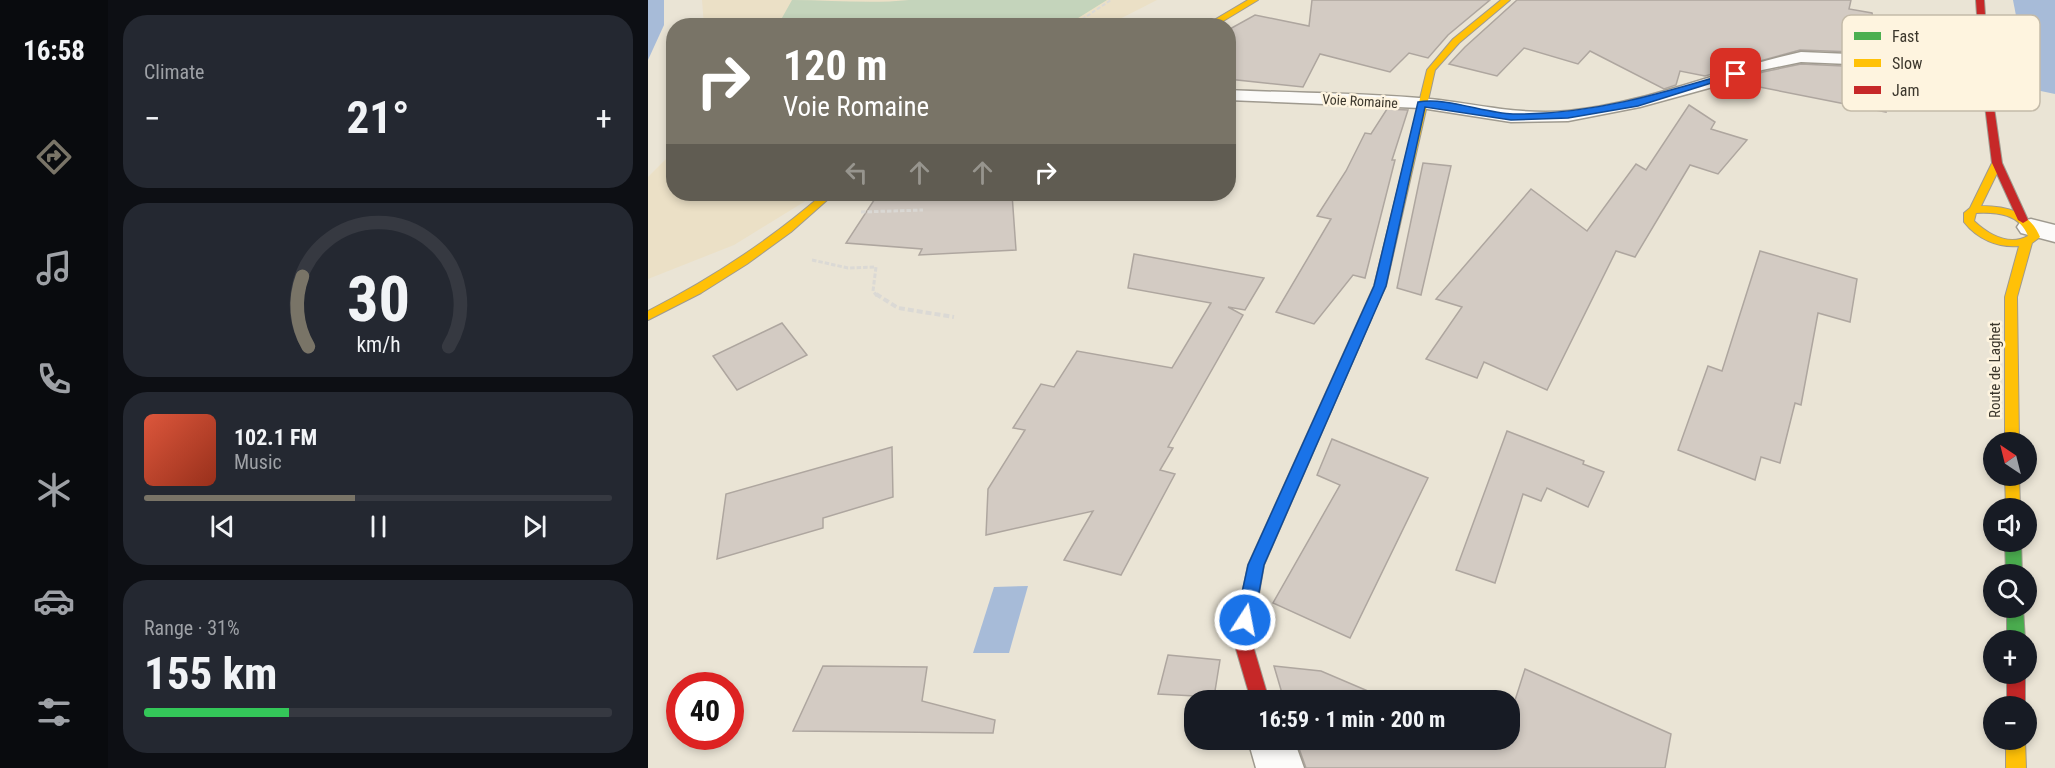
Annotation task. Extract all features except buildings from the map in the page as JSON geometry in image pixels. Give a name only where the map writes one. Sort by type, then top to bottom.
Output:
[{"type":"street","points":[[1222,18],[1254,0]]},
{"type":"street","points":[[1257,690],[1242,639],[1256,565],[1380,286],[1431,70],[1441,56],[1506,0]]},
{"type":"street","points":[[1980,0],[1981,15]]},
{"type":"street","points":[[1990,111],[1997,163],[2037,235]]},
{"type":"street","points":[[1984,247],[1968,217],[1974,210],[1997,163]]},
{"type":"street","points":[[648,316],[739,268],[781,237],[821,201]]},
{"type":"street","points":[[1974,210],[1992,209],[2037,235]]},
{"type":"street","points":[[1973,227],[1998,241],[2037,235]]},
{"type":"street","name":"Route de Laghet","points":[[2012,432],[2012,297],[2037,235]]},
{"type":"street","points":[[2000,277],[2012,297]]},
{"type":"street","points":[[1274,750],[1280,768]]},
{"type":"street","points":[[2016,750],[2016,768]]},
{"type":"lane","name":"Voie Romaine","points":[[1236,95],[1422,104],[1511,117],[1568,116],[1635,104],[1714,82],[1758,66],[1801,57],[1842,59]]},
{"type":"path","points":[[1084,18],[1111,0]]},
{"type":"path","points":[[858,212],[923,210]]},
{"type":"path","points":[[812,260],[848,268],[876,267],[873,291],[878,300],[890,306],[954,317]]},
{"type":"shaded area","points":[[702,0],[1157,0],[1122,18],[703,18]]},
{"type":"shaded area","points":[[666,159],[666,201],[806,201],[734,245],[648,279],[648,177]]},
{"type":"green space","points":[[792,0],[865,2],[1107,0],[1078,18],[782,18]]},
{"type":"water","points":[[648,0],[664,0],[664,25],[648,60]]},
{"type":"water","points":[[1028,586],[1009,653],[973,653],[994,587]]},
{"type":"waterway","points":[[2037,0],[2055,78]]},
{"type":"traffic: fast","points":[[2013,552],[2014,564]]},
{"type":"traffic: fast","points":[[2015,618],[2016,630]]},
{"type":"traffic: slow","points":[[1222,18],[1254,0]]},
{"type":"traffic: slow","points":[[1366,317],[1380,286],[1431,70],[1456,41],[1506,0]]},
{"type":"traffic: slow","points":[[1974,210],[2010,213],[2025,222],[2031,228],[2034,237],[2018,243],[2000,242],[1983,234],[1969,222],[1969,213],[1974,210],[1997,163]]},
{"type":"traffic: slow","points":[[648,316],[697,290],[743,261],[787,230],[821,201]]},
{"type":"traffic: slow","points":[[2012,432],[2011,297],[2026,243]]},
{"type":"traffic: slow","points":[[2012,486],[2013,498]]},
{"type":"traffic: slow","points":[[2016,750],[2016,768]]},
{"type":"traffic: jam","points":[[1980,0],[1981,15]]},
{"type":"traffic: jam","points":[[1990,111],[1997,163],[2023,220]]},
{"type":"traffic: jam","points":[[1257,690],[1242,639],[1256,565],[1366,317]]},
{"type":"traffic: jam","points":[[2016,684],[2016,696]]},
{"type":"route","points":[[1245,620],[1256,565],[1380,286],[1422,104],[1511,117],[1568,116],[1635,104],[1736,74]]}]
